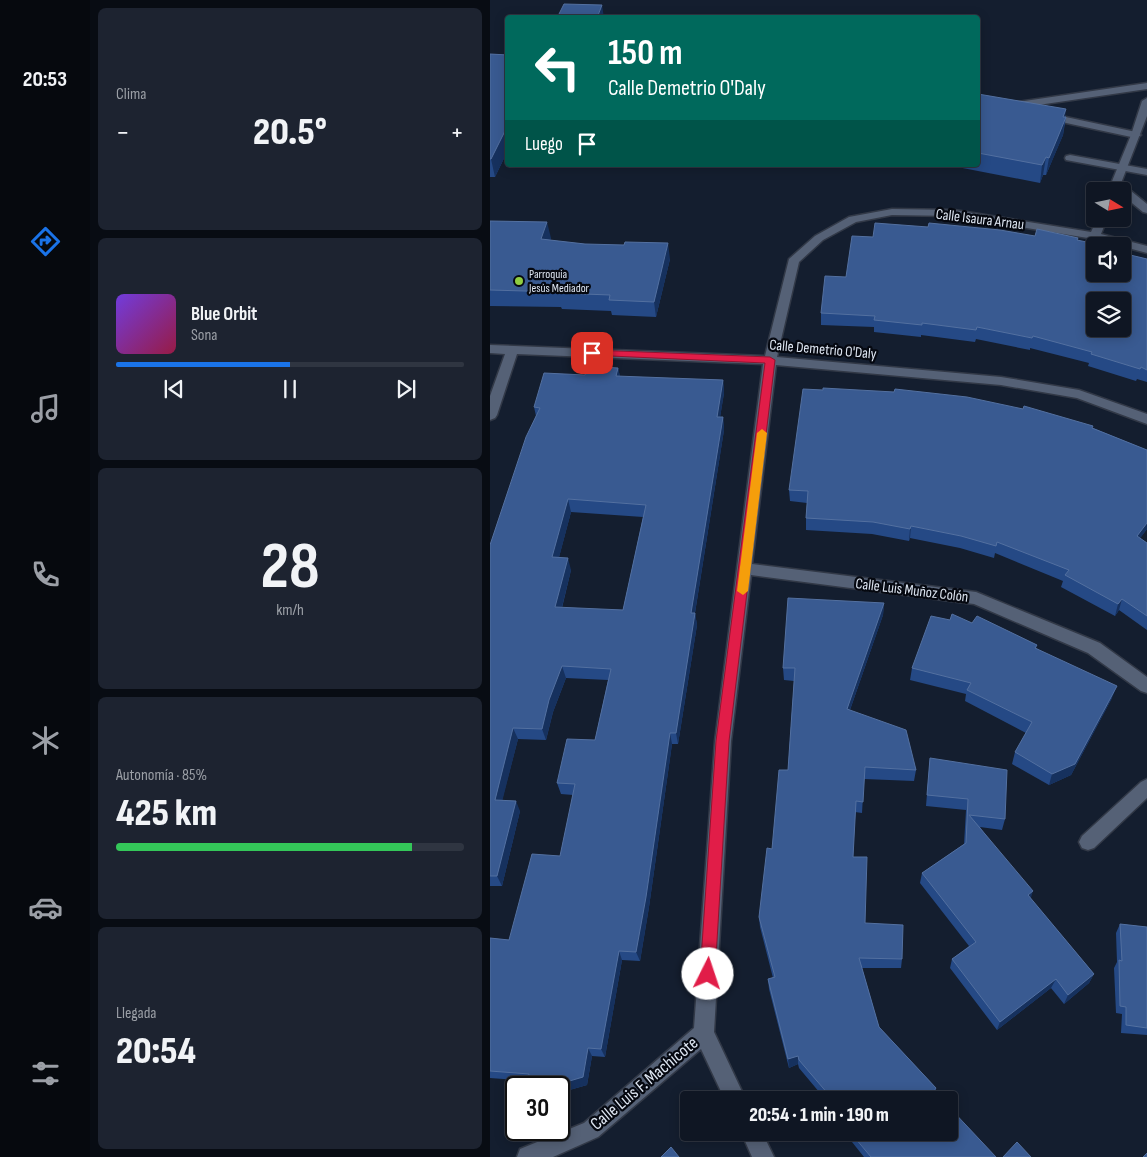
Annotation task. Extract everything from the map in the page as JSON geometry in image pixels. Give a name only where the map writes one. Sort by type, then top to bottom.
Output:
[{"type":"street","points":[[1136,135],[1003,107],[1147,86]]},
{"type":"street","points":[[1116,182],[1136,135],[1147,102]]},
{"type":"street","points":[[1070,158],[1147,172]]},
{"type":"street","points":[[1131,199],[1147,210]]},
{"type":"street","name":"Calle Isaura Arnau","points":[[704,1033],[722,741],[746,569],[770,360],[793,261],[819,238],[853,219],[892,212],[954,213],[1094,236],[1147,250]]},
{"type":"street","points":[[1094,236],[1098,228]]},
{"type":"street","name":"Calle Demetrio O'Daly","points":[[490,349],[770,360],[1001,381],[1079,394],[1147,419]]},
{"type":"street","points":[[490,415],[513,350]]},
{"type":"street","name":"Calle Luis Muñoz Colón","points":[[746,569],[976,598],[1094,648],[1147,686]]},
{"type":"street","points":[[1088,842],[1147,787]]},
{"type":"street","points":[[704,1033],[732,1091]]},
{"type":"street","name":"Calle Luis F. Machicote","points":[[528,1157],[591,1130],[704,1033]]},
{"type":"street","points":[[755,1141],[763,1157]]},
{"type":"building","points":[[564,4],[602,5],[598,15],[558,15]]},
{"type":"building","points":[[490,54],[505,55],[505,131],[490,159]]},
{"type":"building","points":[[980,94],[1066,109],[1063,117],[1066,117],[1049,158],[1046,157],[1042,165],[980,153]]},
{"type":"building","points":[[490,221],[547,222],[541,239],[585,244],[624,245],[625,242],[668,243],[654,302],[609,300],[610,295],[490,290]]},
{"type":"building","points":[[875,223],[928,227],[929,223],[1000,230],[1035,236],[1037,229],[1078,238],[1077,240],[1086,242],[1086,282],[1131,282],[1131,255],[1147,259],[1147,370],[1091,354],[1092,352],[1033,336],[1032,338],[977,327],[976,330],[922,323],[922,325],[874,320],[875,316],[821,313],[825,276],[846,277],[852,236],[873,237]]},
{"type":"building","points":[[587,366],[618,368],[616,376],[723,380],[717,417],[723,417],[691,613],[695,613],[676,733],[670,733],[636,952],[619,951],[601,1049],[588,1048],[583,1077],[570,1081],[570,1076],[529,1076],[529,1074],[490,1071],[490,938],[509,940],[532,854],[560,856],[575,784],[557,783],[567,739],[595,740],[611,669],[562,666],[549,700],[542,729],[513,728],[495,800],[516,801],[497,876],[490,876],[490,545],[526,437],[540,408],[534,407],[544,373],[585,375]],"holes":[[[568,499],[646,505],[623,610],[555,607],[568,558],[552,557]]]},
{"type":"building","points":[[823,388],[894,392],[895,389],[967,397],[1023,409],[1024,406],[1093,426],[1092,428],[1147,450],[1147,523],[1137,536],[1147,543],[1147,616],[1122,599],[1118,604],[1065,575],[1069,570],[997,542],[996,546],[961,536],[911,526],[910,529],[873,522],[806,518],[808,491],[789,490],[803,389],[823,390]]},
{"type":"building","points":[[788,598],[884,603],[847,709],[906,730],[916,770],[865,767],[863,802],[856,801],[853,857],[867,857],[865,923],[903,925],[902,959],[859,958],[879,1027],[936,1088],[934,1091],[826,1091],[799,1060],[798,1056],[788,1059],[768,979],[775,977],[759,917],[767,848],[772,849],[779,770],[788,770],[795,668],[783,668]]},
{"type":"building","points":[[952,614],[972,623],[977,616],[1037,645],[1035,648],[1117,686],[1075,764],[1052,774],[1015,752],[1032,722],[967,690],[971,683],[912,668],[931,616],[950,620]]},
{"type":"building","points":[[930,758],[1007,770],[1005,819],[969,815],[1033,891],[1028,895],[1094,974],[1068,995],[1056,979],[1000,1022],[952,959],[976,942],[922,873],[966,843],[968,799],[927,795]]},
{"type":"building","points":[[1120,924],[1147,927],[1147,1028],[1126,1025],[1126,1007],[1120,1006],[1119,960],[1122,961]]},
{"type":"building","points":[[958,1117],[996,1157],[871,1157],[858,1141],[958,1141]]},
{"type":"building","points":[[1017,1142],[1031,1157],[1003,1157]]},
{"type":"building","points":[[671,1147],[679,1157],[661,1157]]},
{"type":"slow traffic","points":[[743,591],[762,433]]},
{"type":"place","name":"Parroquia Jesús Mediador","points":[[519,281]]},
{"type":"route","points":[[592,353],[770,360],[746,569],[722,741],[708,974]]}]
